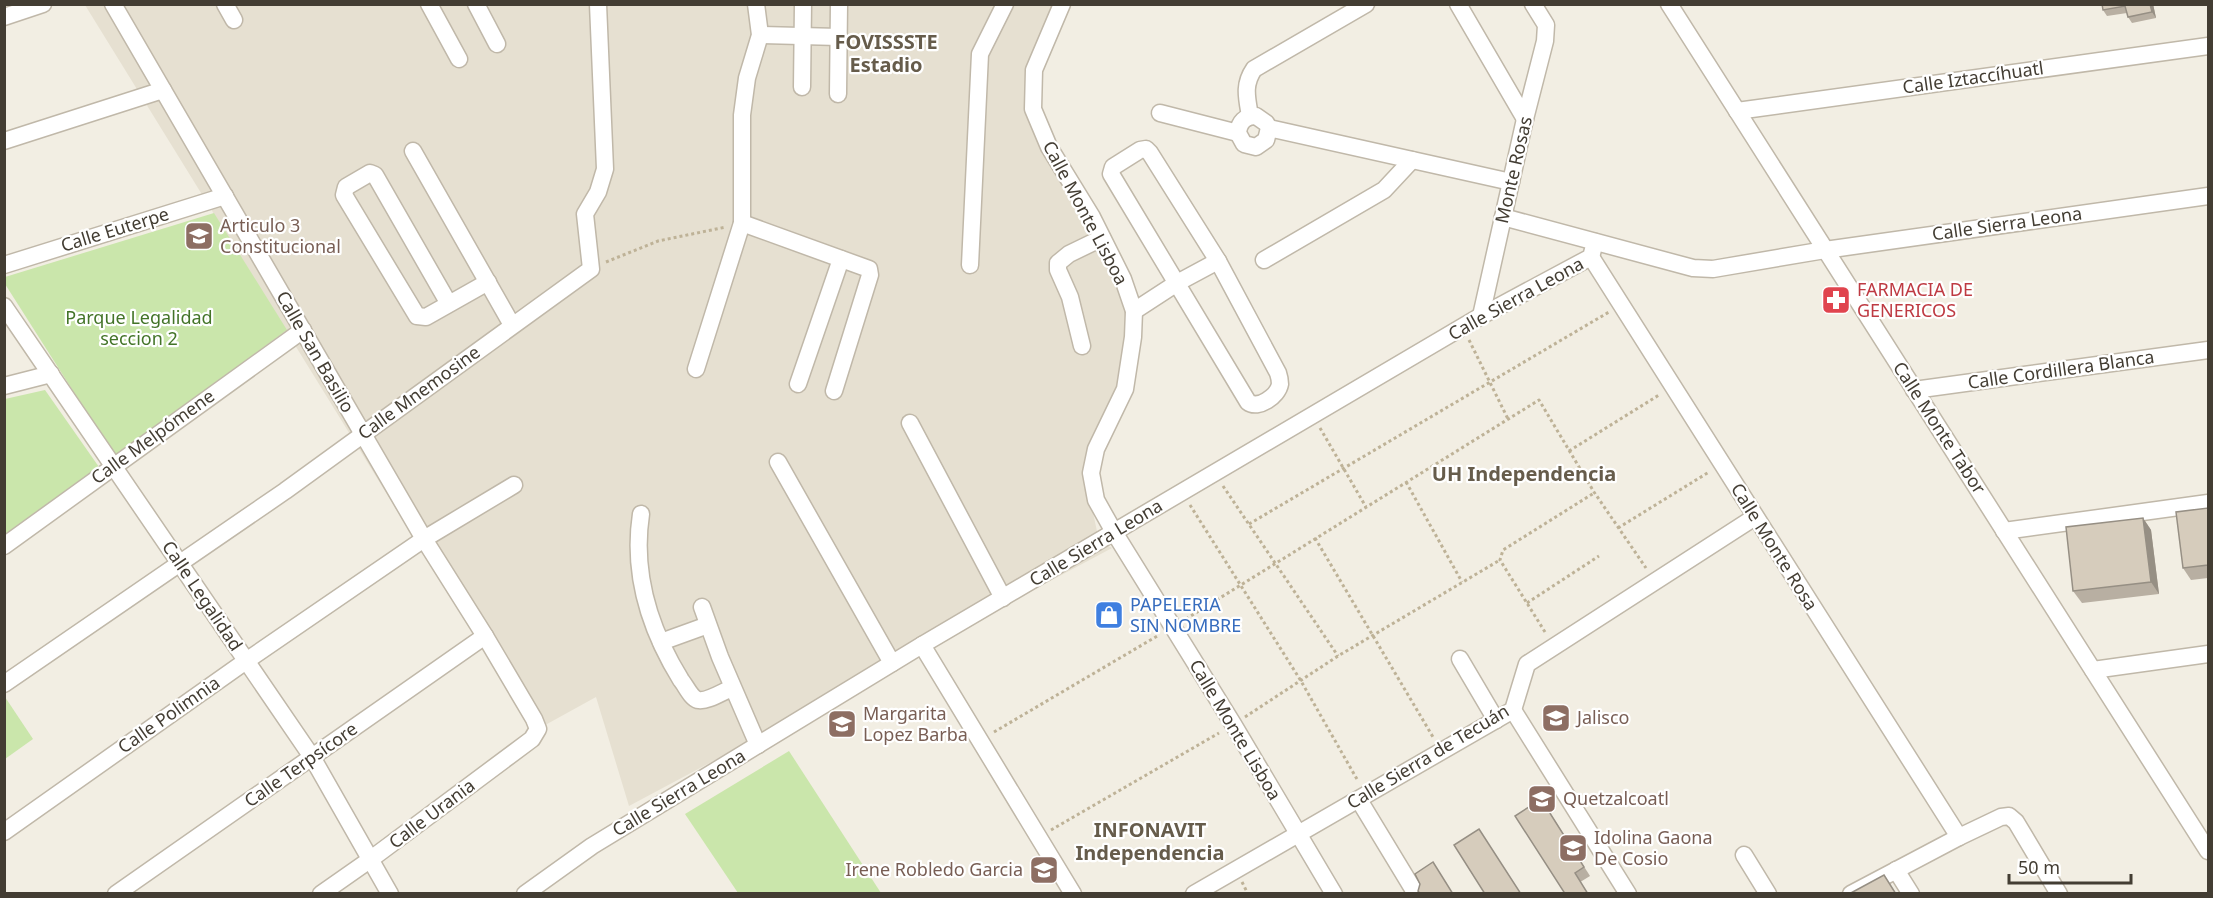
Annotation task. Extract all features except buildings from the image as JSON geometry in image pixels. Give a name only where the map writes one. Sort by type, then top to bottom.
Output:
[{"type":"street","points":[[4,17],[43,4]]},
{"type":"street","name":"Calle San Basilio","points":[[113,4],[424,539],[485,636],[538,729]]},
{"type":"street","points":[[225,4],[234,20]]},
{"type":"street","points":[[429,4],[459,59]]},
{"type":"street","points":[[476,4],[497,44]]},
{"type":"street","points":[[591,269],[585,214],[598,192],[605,169],[598,4]]},
{"type":"street","points":[[696,369],[742,223],[741,115],[747,78],[760,35],[756,4]]},
{"type":"street","points":[[802,87],[803,4]]},
{"type":"street","points":[[838,94],[840,4]]},
{"type":"street","points":[[970,265],[980,54],[1005,4]]},
{"type":"street","name":"Calle Monte Lisboa","points":[[1062,4],[1034,69],[1033,109],[1049,147],[1123,279],[1134,311],[1133,337],[1125,389],[1096,449],[1091,473],[1096,500],[1334,894]]},
{"type":"street","points":[[1250,116],[1245,90],[1247,79],[1254,69],[1366,4]]},
{"type":"street","points":[[1458,4],[1525,119]]},
{"type":"street","name":"Monte Rosas","points":[[1481,316],[1545,41],[1546,25],[1533,4]]},
{"type":"street","name":"Calle Monte Tabor","points":[[1669,4],[2208,851]]},
{"type":"street","points":[[760,35],[839,37]]},
{"type":"street","name":"Calle Iztaccíhuatl","points":[[1737,111],[2208,46]]},
{"type":"street","points":[[4,141],[163,90]]},
{"type":"street","points":[[1160,113],[1238,133]]},
{"type":"street","points":[[1269,128],[1266,140],[1256,147],[1244,144],[1238,133],[1241,122],[1250,116],[1262,118],[1269,128],[1511,183]]},
{"type":"street","points":[[1146,149],[1218,261],[1278,373],[1280,382],[1278,389],[1271,398],[1257,405],[1248,402],[1111,174],[1113,166],[1140,150],[1146,149]]},
{"type":"street","points":[[412,151],[513,326]]},
{"type":"street","points":[[1264,260],[1384,190],[1412,160]]},
{"type":"street","points":[[449,304],[375,175],[370,173],[346,187],[344,195],[417,316],[426,317],[488,282]]},
{"type":"street","name":"Calle Euterpe","points":[[4,265],[225,196]]},
{"type":"street","name":"Calle Sierra Leona","points":[[1503,217],[1593,250],[1693,268],[1713,269],[1825,250],[2208,196]]},
{"type":"street","points":[[742,223],[869,269],[870,275],[834,391]]},
{"type":"street","points":[[1082,346],[1070,297],[1058,270],[1058,263],[1069,254],[1102,238]]},
{"type":"street","name":"Calle Sierra Leona","points":[[525,894],[592,846],[892,663],[1593,250]]},
{"type":"street","name":"Calle Monte Rosa","points":[[1593,250],[1621,305],[1959,837]]},
{"type":"street","points":[[798,384],[841,259]]},
{"type":"street","points":[[1134,311],[1177,283],[1218,261]]},
{"type":"street","name":"Calle Mnemosine","points":[[4,684],[363,434],[591,269]]},
{"type":"street","name":"Calle Legalidad","points":[[4,306],[312,757],[390,894]]},
{"type":"street","name":"Calle Melpómene","points":[[4,546],[303,330]]},
{"type":"street","name":"Calle Cordillera Blanca","points":[[1914,390],[2208,350]]},
{"type":"street","points":[[4,386],[51,374]]},
{"type":"street","points":[[910,423],[1003,598]]},
{"type":"street","points":[[778,462],[892,663]]},
{"type":"street","name":"Calle Polimnia","points":[[4,832],[424,539],[514,485]]},
{"type":"street","points":[[2004,531],[2208,503]]},
{"type":"street","points":[[641,514],[637,543],[640,579],[645,600],[661,642],[675,669],[692,697],[697,700],[732,687]]},
{"type":"street","name":"Calle Sierra de Tecuán","points":[[1194,894],[1513,710],[1527,664],[1755,517]]},
{"type":"street","points":[[702,607],[732,687],[758,745]]},
{"type":"street","points":[[661,642],[708,625]]},
{"type":"street","name":"Calle Terpsícore","points":[[117,894],[485,636]]},
{"type":"street","points":[[922,645],[1073,894]]},
{"type":"street","points":[[2093,669],[2208,654]]},
{"type":"street","points":[[1460,659],[1496,720]]},
{"type":"street","points":[[1513,710],[1628,894]]},
{"type":"street","name":"Calle Urania","points":[[321,894],[532,739],[538,729]]},
{"type":"street","points":[[1363,798],[1416,894]]},
{"type":"street","points":[[1851,894],[1959,837],[2001,817],[2009,816],[2016,822],[2059,894]]},
{"type":"street","points":[[1744,855],[1768,894]]},
{"type":"street","points":[[1896,870],[1911,894]]},
{"type":"path","points":[[591,269],[658,241],[742,223]]},
{"type":"path","points":[[1249,524],[1621,305]]},
{"type":"path","points":[[1463,327],[1508,419]]},
{"type":"path","points":[[1569,451],[1673,387]]},
{"type":"path","points":[[980,740],[1172,628],[1539,400],[1594,492],[1655,582]]},
{"type":"path","points":[[1313,415],[1366,507]]},
{"type":"path","points":[[1618,528],[1721,464]]},
{"type":"path","points":[[1215,473],[1338,656]]},
{"type":"path","points":[[1406,482],[1462,582]]},
{"type":"path","points":[[1182,492],[1301,681],[1363,798]]},
{"type":"path","points":[[1039,837],[1233,724],[1338,656],[1500,560],[1503,550],[1594,492]]},
{"type":"path","points":[[1315,538],[1441,752]]},
{"type":"path","points":[[1527,603],[1599,556]]},
{"type":"path","points":[[1500,560],[1554,646]]},
{"type":"shaded area","points":[[85,5],[1069,5],[1027,103],[1133,319],[1132,345],[1090,498],[1099,541],[1112,548],[629,806],[596,697],[538,729],[435,572]]},
{"type":"green space","name":"Parque Legalidad seccion 2","points":[[214,213],[287,330],[115,457],[5,284],[5,277]]},
{"type":"green space","points":[[45,390],[99,467],[5,535],[5,399]]},
{"type":"green space","points":[[5,697],[33,739],[4,759]]},
{"type":"green space","points":[[789,751],[881,893],[738,893],[685,814]]},
{"type":"place","name":"Articulo 3 Constitucional","points":[[199,236]]},
{"type":"place","name":"FARMACIA DE GENERICOS","points":[[1836,300]]},
{"type":"place","name":"PAPELERIA SIN NOMBRE","points":[[1109,615]]},
{"type":"place","name":"Jalisco","points":[[1556,718]]},
{"type":"place","name":"Margarita Lopez Barba","points":[[842,724]]},
{"type":"place","name":"Quetzalcoatl","points":[[1542,799]]},
{"type":"place","name":"Idolina Gaona De Cosio","points":[[1573,848]]},
{"type":"place","name":"Irene Robledo Garcia","points":[[1044,870]]},
{"type":"district","name":"FOVISSSTE Estadio","points":[[886,54]]},
{"type":"district","name":"UH Independencia","points":[[1524,474]]},
{"type":"district","name":"INFONAVIT Independencia","points":[[1150,842]]}]
